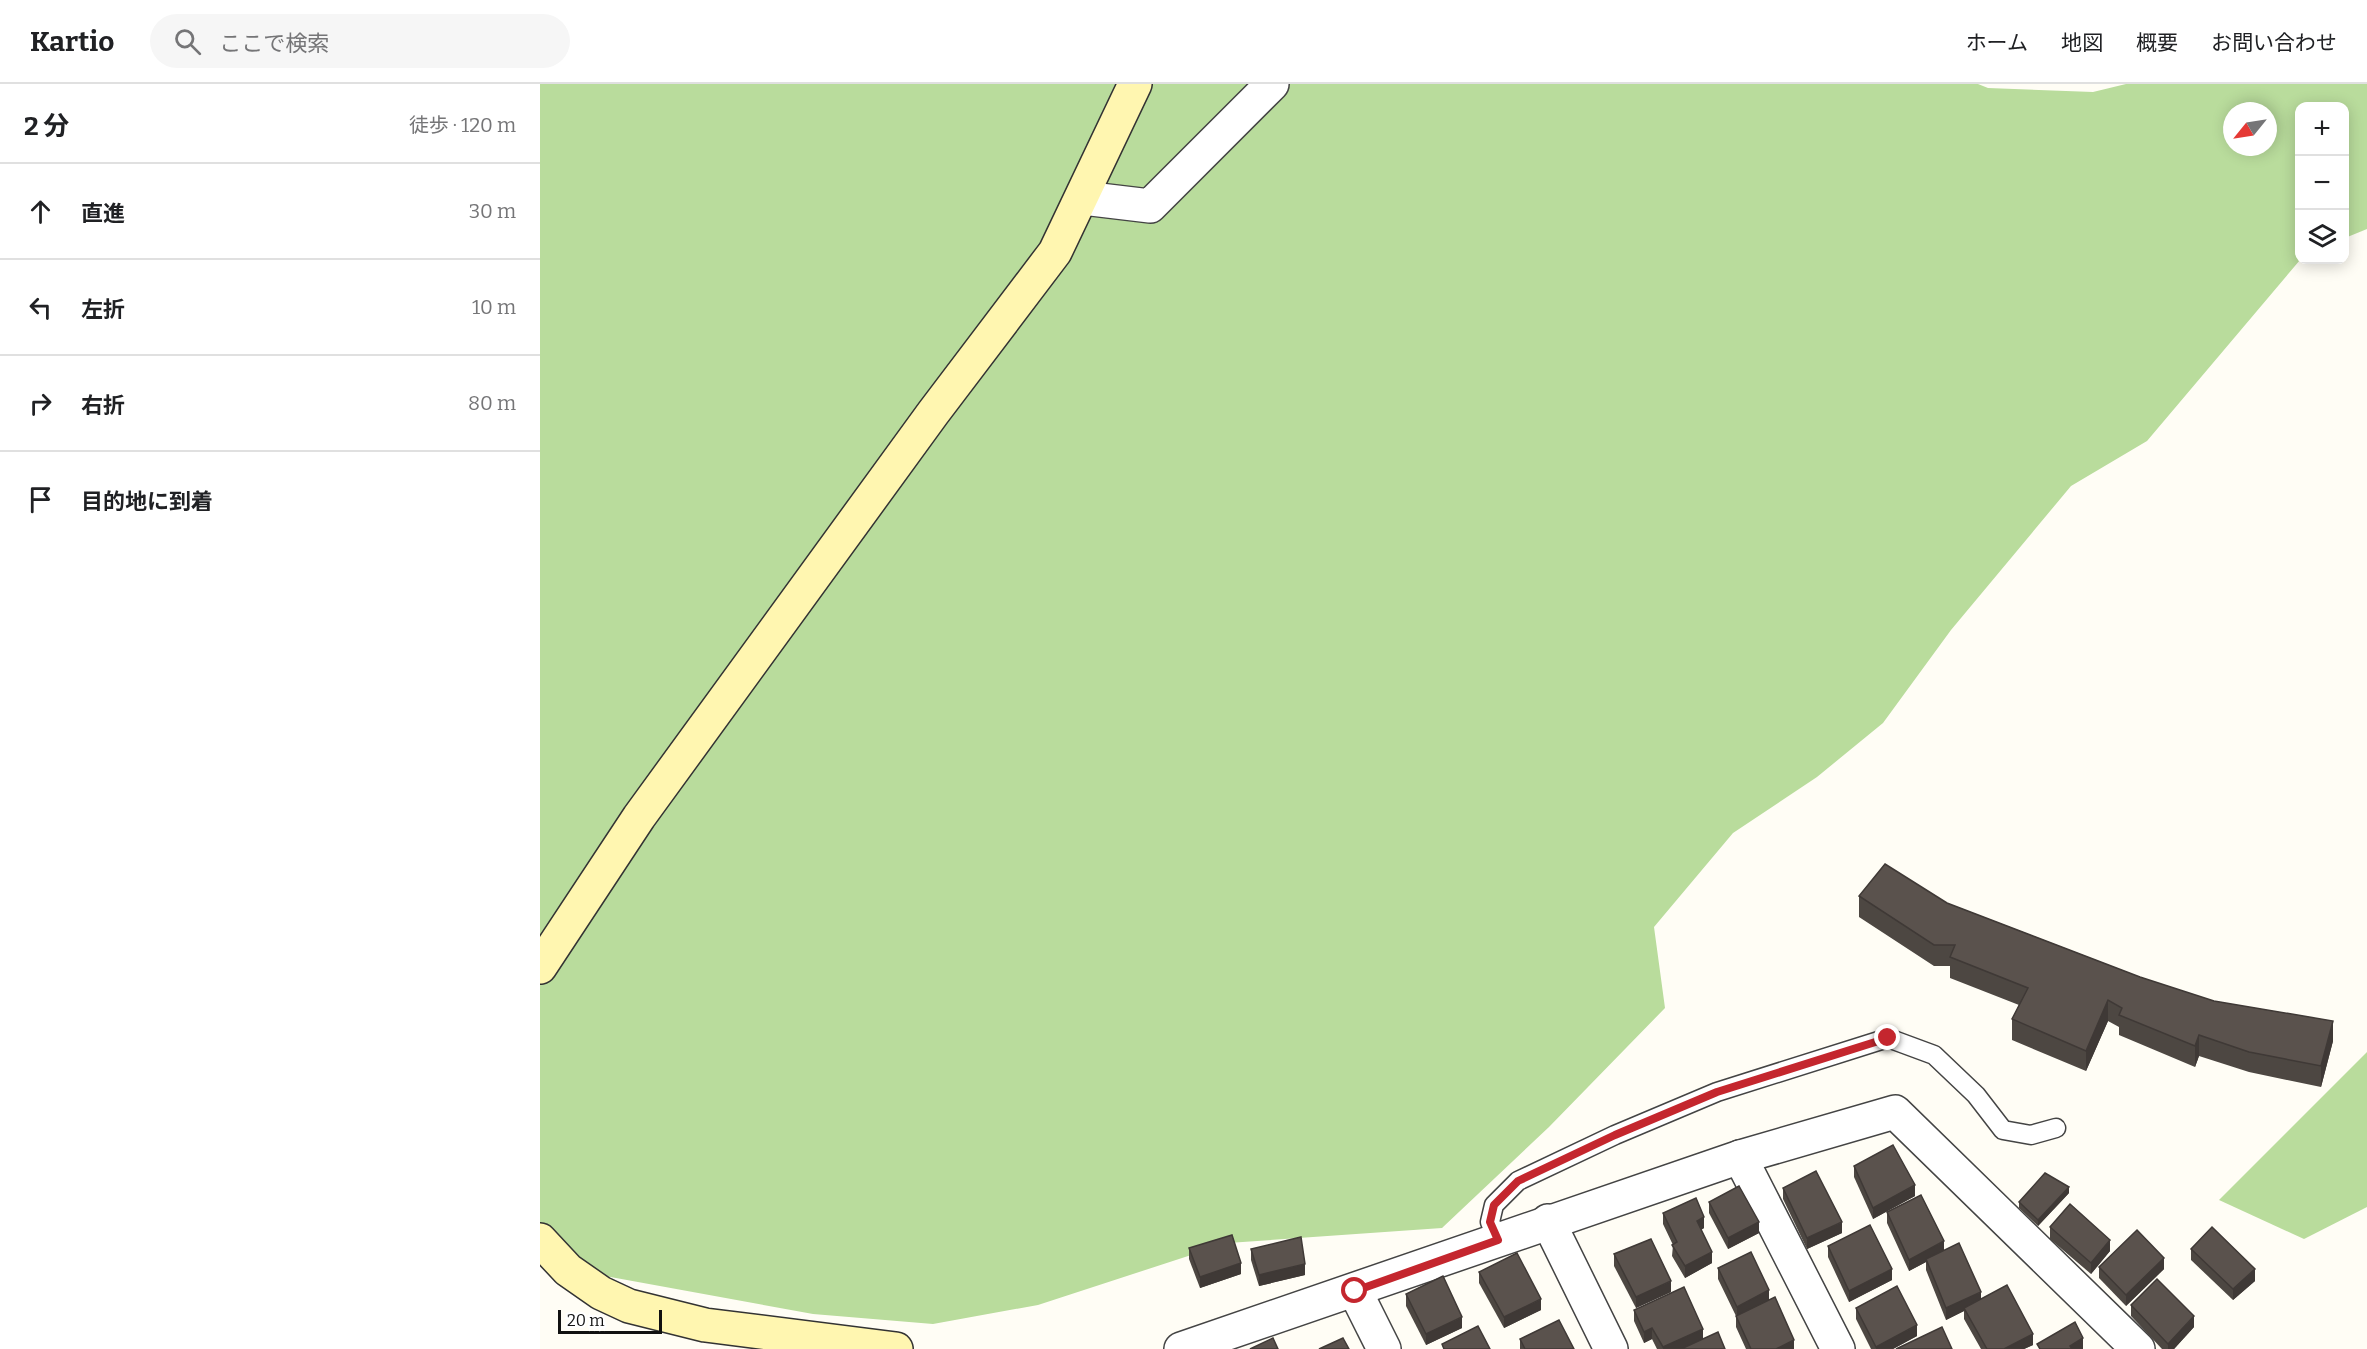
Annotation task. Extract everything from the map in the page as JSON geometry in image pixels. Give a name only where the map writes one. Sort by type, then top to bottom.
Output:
[{"type":"street","points":[[540,967],[646,807],[933,413],[1055,252],[1083,198],[1135,84]]},
{"type":"street","points":[[1083,198],[1150,206],[1272,84]]},
{"type":"street","points":[[1181,1349],[1355,1291],[1548,1221],[1740,1157],[1895,1112],[2138,1349]]},
{"type":"street","points":[[1740,1157],[1838,1349]]},
{"type":"street","points":[[1548,1221],[1611,1349]]},
{"type":"street","points":[[540,1240],[568,1270],[601,1293],[629,1306],[705,1325],[896,1349]]},
{"type":"street","points":[[1355,1291],[1384,1349]]},
{"type":"lane","points":[[1498,1240],[1490,1222],[1494,1205],[1518,1181],[1615,1135],[1717,1092],[1888,1038],[1934,1055],[1976,1095],[2003,1130],[2031,1135],[2056,1128]]},
{"type":"green space","points":[[540,84],[1978,84],[1988,88],[2093,92],[2126,84],[2367,84],[2367,229],[2349,236],[2349,102],[2295,102],[2297,264],[2147,441],[2071,486],[1951,630],[1883,723],[1817,777],[1733,833],[1654,927],[1665,1008],[1549,1127],[1442,1228],[1228,1243],[1038,1305],[933,1324],[813,1314],[605,1276],[540,1247]]},
{"type":"green space","points":[[2367,1052],[2367,1207],[2304,1239],[2219,1200]]},
{"type":"building","points":[[1885,864],[1947,903],[2140,977],[2214,1001],[2333,1021],[2321,1066],[2249,1052],[2199,1035],[2195,1046],[2119,1015],[2122,1008],[2108,1000],[2086,1051],[2012,1019],[2028,988],[1950,957],[1955,945],[1934,945],[1859,896]]},
{"type":"building","points":[[1893,1145],[1915,1185],[1873,1208],[1854,1166]]},
{"type":"building","points":[[1816,1171],[1842,1222],[1807,1238],[1783,1188]]},
{"type":"building","points":[[2045,1173],[2069,1187],[2038,1220],[2019,1202]]},
{"type":"building","points":[[1739,1186],[1759,1222],[1728,1238],[1709,1202]]},
{"type":"building","points":[[1921,1195],[1944,1241],[1909,1260],[1887,1212]]},
{"type":"building","points":[[1696,1198],[1704,1217],[1697,1221],[1712,1252],[1685,1266],[1672,1245],[1677,1242],[1663,1213]]},
{"type":"building","points":[[2070,1204],[2110,1240],[2091,1263],[2050,1227]]},
{"type":"building","points":[[1870,1225],[1892,1269],[1849,1291],[1828,1246]]},
{"type":"building","points":[[2212,1227],[2255,1269],[2233,1289],[2191,1249]]},
{"type":"building","points":[[2137,1230],[2164,1258],[2126,1295],[2099,1267]]},
{"type":"building","points":[[1232,1235],[1241,1263],[1200,1277],[1189,1248]]},
{"type":"building","points":[[1301,1237],[1305,1264],[1259,1275],[1251,1249]]},
{"type":"building","points":[[1651,1239],[1671,1281],[1636,1297],[1614,1254]]},
{"type":"building","points":[[1959,1243],[1981,1292],[1946,1308],[1926,1259]]},
{"type":"building","points":[[1751,1252],[1769,1290],[1737,1307],[1718,1268]]},
{"type":"building","points":[[1517,1253],[1541,1299],[1504,1317],[1479,1272]]},
{"type":"building","points":[[1443,1276],[1462,1317],[1426,1334],[1406,1294]]},
{"type":"building","points":[[2157,1279],[2194,1316],[2168,1344],[2131,1305]]},
{"type":"building","points":[[2007,1285],[2033,1334],[2004,1349],[1987,1349],[1964,1308]]},
{"type":"building","points":[[1897,1286],[1917,1325],[1876,1347],[1856,1308]]},
{"type":"building","points":[[1684,1287],[1703,1329],[1663,1347],[1652,1328],[1644,1332],[1634,1310]]},
{"type":"building","points":[[1775,1297],[1794,1340],[1776,1349],[1751,1349],[1736,1316]]},
{"type":"building","points":[[1559,1320],[1574,1349],[1525,1349],[1520,1339]]},
{"type":"building","points":[[2075,1322],[2083,1338],[2070,1346],[2072,1349],[2040,1349],[2037,1344]]},
{"type":"building","points":[[1478,1326],[1490,1349],[1444,1349],[1442,1344]]},
{"type":"building","points":[[1942,1327],[1952,1349],[1896,1349]]},
{"type":"building","points":[[1718,1332],[1725,1349],[1681,1349]]},
{"type":"building","points":[[1273,1338],[1278,1349],[1250,1349]]},
{"type":"building","points":[[1343,1338],[1349,1349],[1319,1349]]},
{"type":"route","points":[[1355,1291],[1498,1240],[1490,1222],[1494,1205],[1518,1181],[1615,1135],[1717,1092],[1888,1038]]}]
